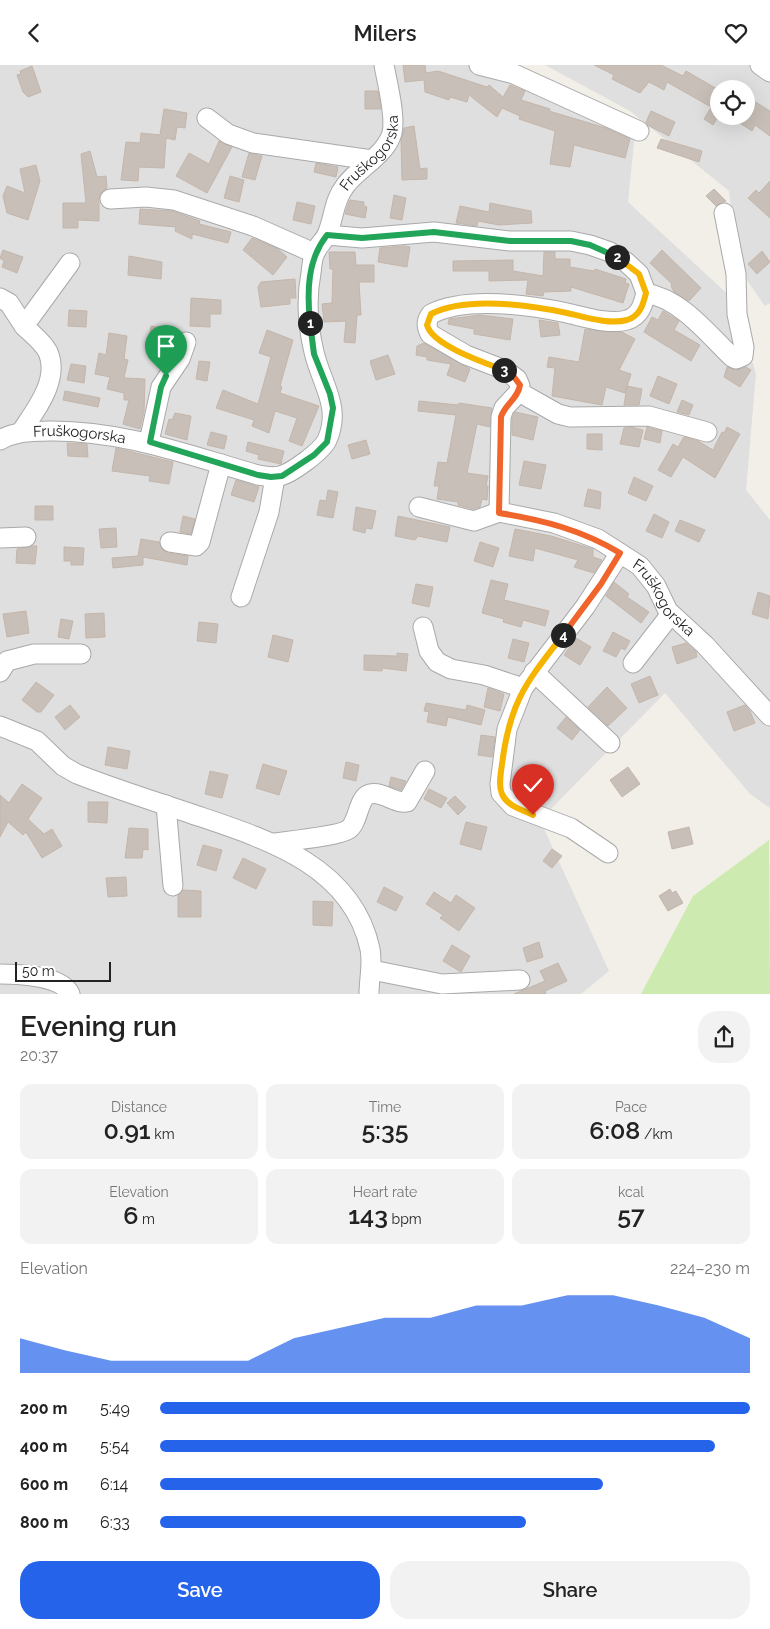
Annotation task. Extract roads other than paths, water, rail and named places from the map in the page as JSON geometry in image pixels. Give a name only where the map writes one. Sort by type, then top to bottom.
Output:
[{"type":"street","name":"Fruškogorska","points":[[21,432],[98,433],[150,442],[221,465],[258,475],[275,477],[291,471],[322,448],[327,442],[332,421],[330,394],[314,354],[312,339],[308,301],[314,253],[327,235],[337,200],[343,188],[387,144],[392,132],[384,65]]},
{"type":"street","points":[[479,65],[514,74],[639,131]]},
{"type":"street","points":[[760,65],[770,72]]},
{"type":"street","points":[[207,118],[228,134],[253,143],[372,160]]},
{"type":"street","points":[[110,199],[146,197],[174,200],[253,226],[314,253]]},
{"type":"street","points":[[646,293],[656,295],[675,305],[732,357],[736,359],[743,356],[744,347],[737,314],[733,256],[724,213]]},
{"type":"street","points":[[327,235],[362,238],[434,232],[510,241],[571,241],[610,252],[626,262],[639,274],[646,293],[641,310],[626,320],[593,319],[527,306],[504,304],[458,306],[431,314],[427,325],[430,334],[466,355],[511,373],[520,385],[519,392],[504,408],[501,417],[499,513],[474,521],[419,507]]},
{"type":"street","points":[[24,326],[29,316],[70,263]]},
{"type":"street","points":[[0,298],[9,303],[24,326],[48,353],[50,366],[46,390],[21,432],[0,441]]},
{"type":"street","points":[[0,317],[24,326]]},
{"type":"street","points":[[150,442],[161,387],[180,359],[186,342]]},
{"type":"street","points":[[519,392],[558,414],[570,417],[649,416],[707,432]]},
{"type":"street","points":[[0,427],[21,432]]},
{"type":"street","points":[[170,542],[196,546],[200,543],[221,465]]},
{"type":"street","points":[[241,597],[269,512],[275,477]]},
{"type":"street","name":"Fruškogorska","points":[[499,513],[554,523],[598,539],[620,553],[649,577],[671,614],[705,645],[770,716]]},
{"type":"street","points":[[0,538],[26,537]]},
{"type":"street","points":[[608,853],[571,828],[513,806],[501,793],[500,784],[507,729],[523,688],[586,607],[620,553]]},
{"type":"street","points":[[633,663],[671,614]]},
{"type":"street","points":[[423,627],[429,651],[437,662],[451,669],[484,675],[523,688]]},
{"type":"street","points":[[0,672],[7,661],[34,654],[81,654]]},
{"type":"street","points":[[534,672],[610,743]]},
{"type":"street","points":[[0,726],[37,741],[63,766],[77,774],[274,843],[306,861],[341,892],[365,931],[370,950],[372,970],[369,994]]},
{"type":"street","points":[[274,843],[345,832],[356,821],[364,798],[368,794],[376,793],[407,802],[425,771]]},
{"type":"street","points":[[166,805],[172,886]]},
{"type":"street","points":[[372,970],[442,984],[520,980]]},
{"type":"street","points":[[0,974],[21,975],[60,983],[70,994]]}]
